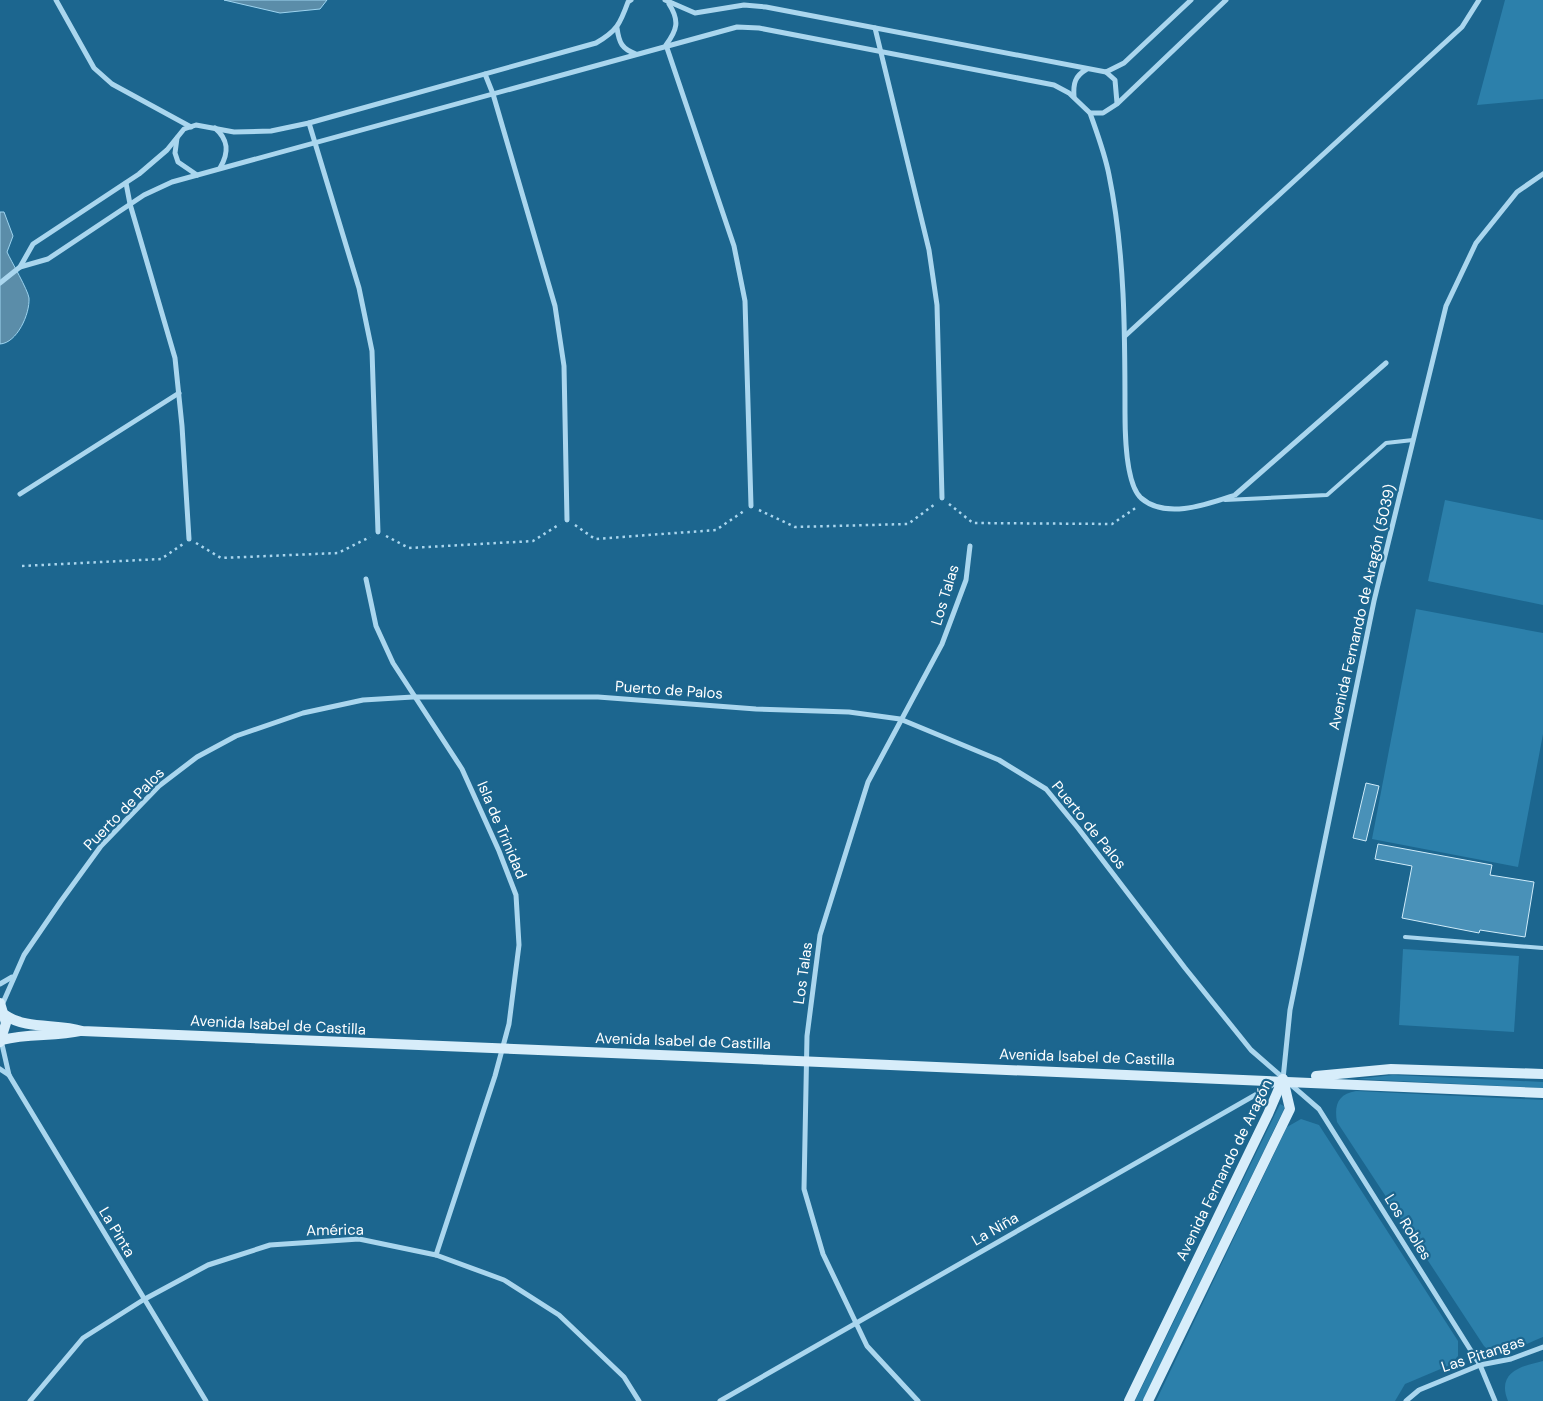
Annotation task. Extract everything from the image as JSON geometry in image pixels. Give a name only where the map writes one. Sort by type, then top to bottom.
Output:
[{"type":"street","points":[[56,0],[94,68],[112,84],[191,127]]},
{"type":"street","points":[[666,0],[695,13],[744,5],[758,6],[1106,72],[1115,80],[1117,104]]},
{"type":"street","points":[[666,0],[673,10],[676,21],[676,32],[666,45]]},
{"type":"street","points":[[1106,72],[1124,63],[1191,0]]},
{"type":"street","points":[[1090,113],[1103,113],[1117,104],[1226,0]]},
{"type":"street","points":[[1126,336],[1462,26],[1479,0]]},
{"type":"street","points":[[19,269],[33,244],[153,162],[184,129],[191,127],[213,127],[234,132],[271,131],[310,123],[596,43],[613,34],[629,1]]},
{"type":"street","points":[[0,283],[19,269],[48,259],[144,195],[172,182],[737,26],[759,28],[879,50],[1054,85],[1074,97],[1090,113],[1109,173],[1119,241],[1126,336],[1126,442],[1131,475],[1140,497],[1163,509],[1204,506],[1235,495],[1386,363]]},
{"type":"street","points":[[617,28],[619,42],[625,50],[636,54]]},
{"type":"street","points":[[875,28],[929,250],[937,305],[942,498]]},
{"type":"street","points":[[666,45],[734,246],[745,301],[751,506]]},
{"type":"street","points":[[1074,97],[1073,84],[1078,74],[1088,69]]},
{"type":"street","points":[[485,74],[493,94],[555,306],[564,366],[567,520]]},
{"type":"street","points":[[310,123],[359,288],[372,351],[378,532]]},
{"type":"street","points":[[213,127],[225,139],[228,149],[226,159],[220,169]]},
{"type":"street","points":[[177,137],[175,153],[178,162],[198,175]]},
{"type":"street","name":"Avenida Fernando de Aragón (5039)","points":[[1283,1079],[1290,1010],[1374,601],[1446,306],[1476,243],[1517,192],[1543,174]]},
{"type":"street","points":[[126,182],[130,204],[175,358],[189,539]]},
{"type":"street","points":[[20,494],[179,393]]},
{"type":"street","name":"Los Talas","points":[[918,1401],[867,1346],[823,1254],[804,1190],[807,1036],[820,935],[868,782],[900,719],[942,644],[966,580],[970,546]]},
{"type":"street","name":"Isla de Trinidad","points":[[366,579],[376,626],[393,664],[413,698],[462,769],[499,851],[516,895],[519,945],[509,1024],[436,1255]]},
{"type":"street","name":"Puerto de Palos","points":[[2,1008],[13,977],[24,955],[102,846],[160,786],[197,757],[236,736],[303,713],[364,700],[413,698],[598,698],[849,712],[900,719],[999,760],[1046,789],[1251,1050],[1283,1079]]},
{"type":"street","points":[[0,984],[13,977]]},
{"type":"street","points":[[2,1008],[22,1024],[67,1026],[82,1031]]},
{"type":"street","points":[[1,1041],[6,1023],[2,1008]]},
{"type":"street","points":[[1,1041],[18,1035],[68,1034],[82,1031]]},
{"type":"street","name":"Avenida Isabel de Castilla","points":[[82,1031],[502,1050],[1283,1079],[1543,1093]]},
{"type":"street","name":"La Pinta","points":[[1,1041],[9,1075],[143,1300],[206,1401]]},
{"type":"street","name":"La Pinta","points":[[0,1069],[9,1075]]},
{"type":"street","name":"Avenida Isabel de Castilla","points":[[1283,1079],[1392,1070],[1543,1074]]},
{"type":"street","name":"La Niña","points":[[720,1401],[1283,1079]]},
{"type":"street","name":"Los Robles","points":[[1283,1079],[1320,1109],[1480,1365],[1494,1401]]},
{"type":"street","name":"Avenida Fernando de Aragón","points":[[1129,1401],[1268,1114],[1283,1079]]},
{"type":"street","name":"Avenida Fernando de Aragón","points":[[1148,1401],[1290,1109],[1283,1079]]},
{"type":"street","name":"América","points":[[30,1401],[83,1338],[143,1300],[208,1265],[270,1245],[359,1239],[436,1255],[504,1280],[560,1315],[624,1377],[639,1401]]},
{"type":"street","name":"Las Pitangas","points":[[1406,1401],[1420,1390],[1480,1365],[1511,1359],[1543,1347]]},
{"type":"lane","points":[[1220,500],[1327,495],[1386,443],[1413,440]]},
{"type":"lane","points":[[1405,937],[1543,948]]},
{"type":"path","points":[[22,566],[161,559],[189,539],[221,558],[338,553],[378,532],[409,548],[533,541],[567,520],[595,539],[716,530],[751,506],[795,527],[908,524],[942,498],[973,523],[1112,524],[1147,500]]},
{"type":"shaded area","points":[[224,0],[327,0],[320,9],[280,13]]},
{"type":"shaded area","points":[[1505,0],[1543,0],[1543,99],[1477,105]]},
{"type":"shaded area","points":[[0,212],[4,212],[13,236],[7,252],[28,294],[29,305],[25,319],[17,333],[12,339],[0,344]]},
{"type":"shaded area","points":[[1445,500],[1543,520],[1543,605],[1428,581]]},
{"type":"shaded area","points":[[1416,609],[1543,633],[1543,734],[1518,867],[1372,839]]},
{"type":"shaded area","points":[[1403,949],[1519,956],[1514,1032],[1399,1025]]},
{"type":"shaded area","points":[[1393,1075],[1543,1082],[1543,1088],[1357,1079]]},
{"type":"shaded area","points":[[1350,1092],[1543,1100],[1543,1337],[1505,1351],[1497,1352],[1484,1346],[1337,1122],[1336,1110],[1339,1101]]},
{"type":"shaded area","points":[[1280,1104],[1284,1106],[1284,1109],[1143,1401],[1135,1401]]},
{"type":"shaded area","points":[[1301,1119],[1319,1125],[1458,1341],[1458,1356],[1450,1365],[1405,1384],[1395,1401],[1156,1401],[1287,1127]]},
{"type":"shaded area","points":[[1543,1361],[1543,1401],[1508,1401],[1505,1383],[1508,1377],[1520,1368]]},
{"type":"building","points":[[1366,783],[1379,786],[1366,841],[1353,838]]},
{"type":"building","points":[[1378,844],[1492,865],[1490,875],[1534,882],[1525,937],[1480,930],[1479,933],[1402,918],[1412,866],[1375,859]]}]
